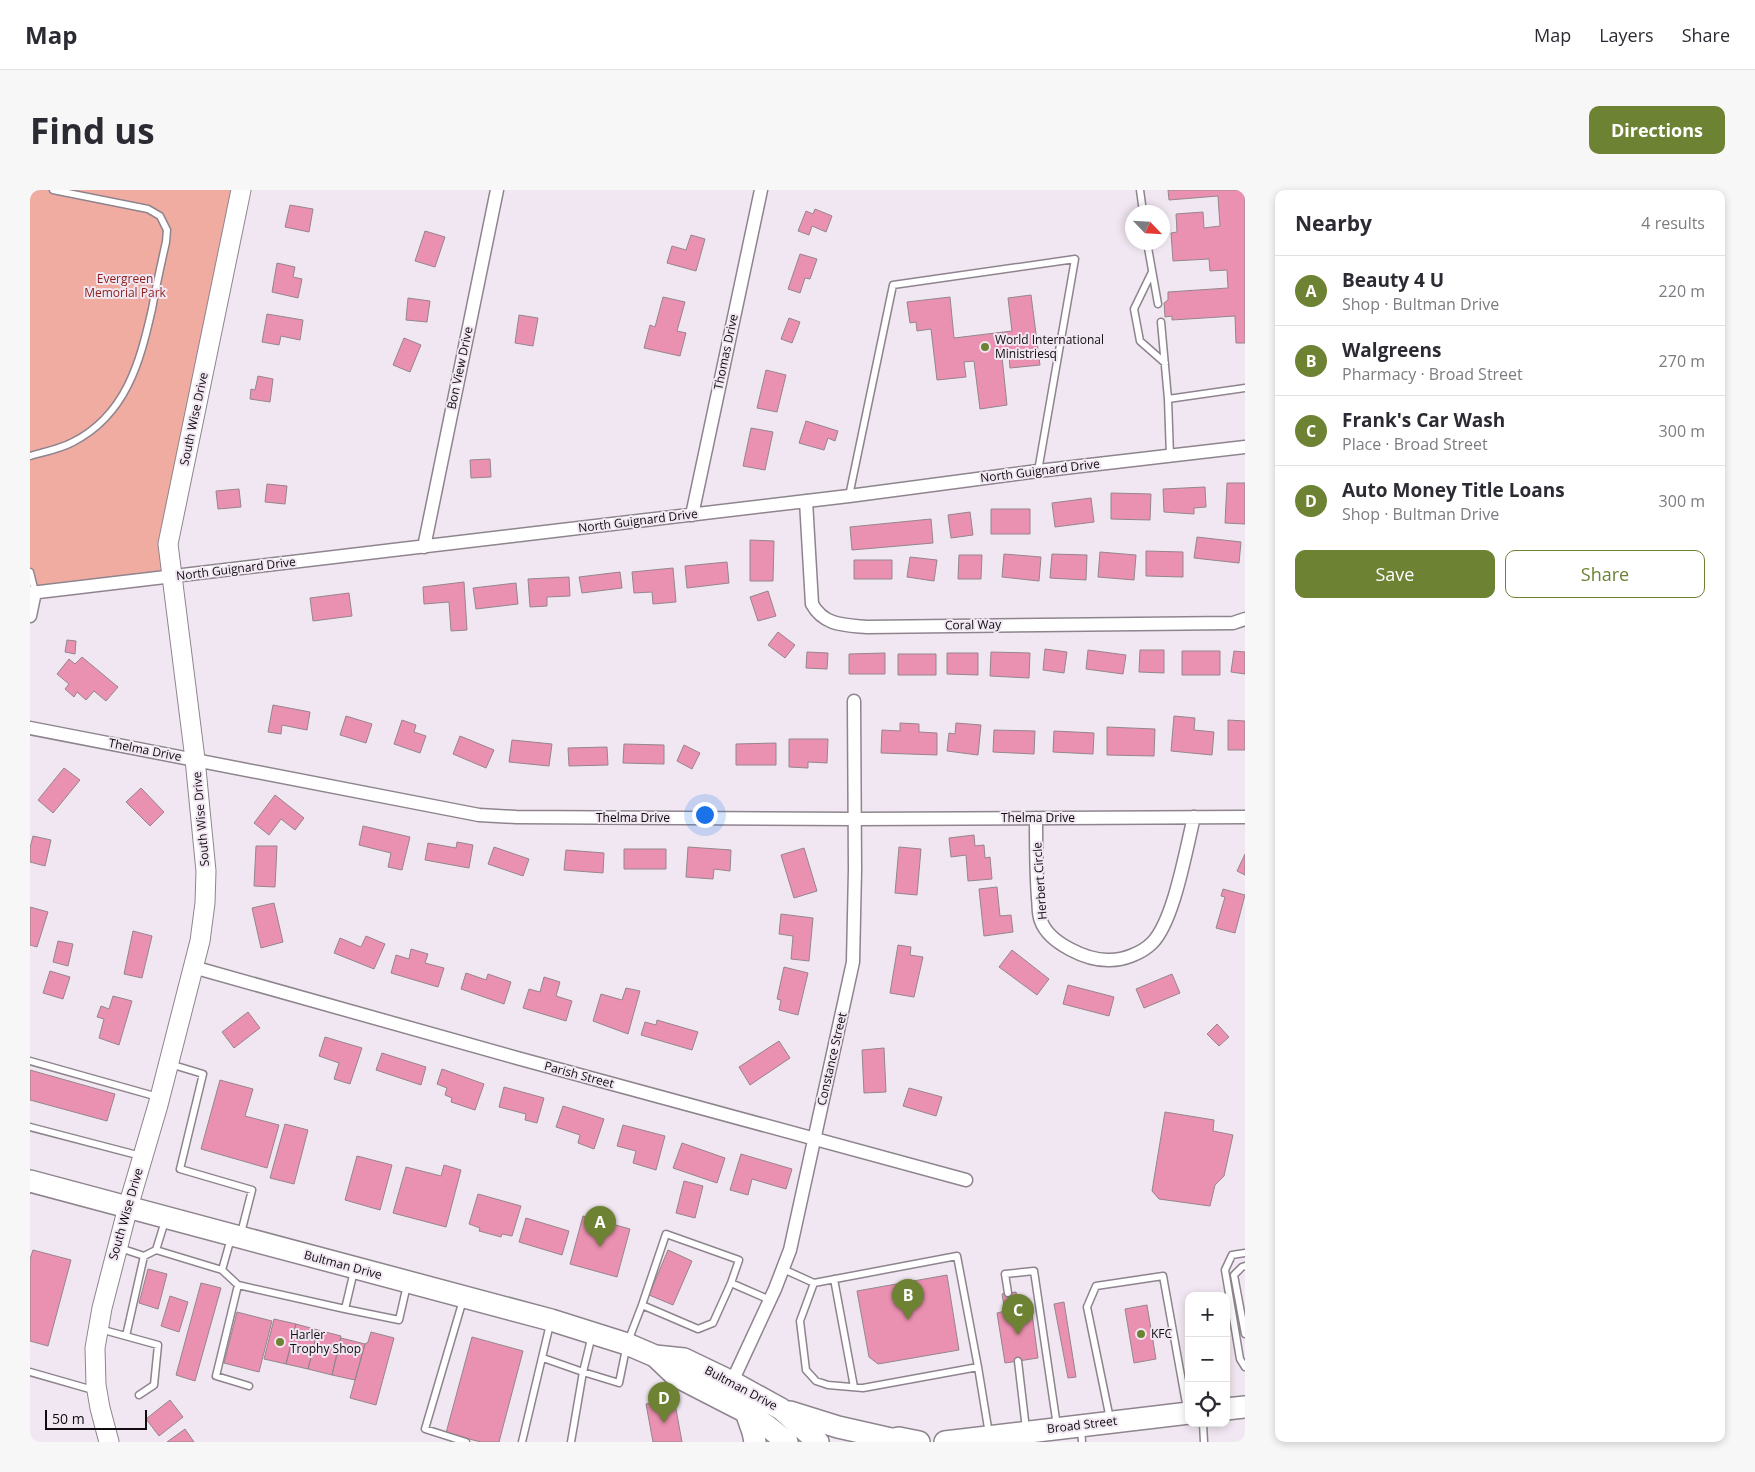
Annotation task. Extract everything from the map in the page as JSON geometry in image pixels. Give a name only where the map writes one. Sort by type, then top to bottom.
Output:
[{"type":"highway","name":"Bultman Drive","points":[[30,1181],[551,1320],[627,1344],[655,1356],[676,1376],[781,1409],[818,1442]]},
{"type":"highway","name":"Bultman Drive","points":[[728,1391],[746,1412],[787,1442]]},
{"type":"highway","points":[[1230,1409],[1245,1407]]},
{"type":"highway","points":[[781,1409],[885,1441],[899,1438],[919,1442]]},
{"type":"highway","points":[[746,1412],[754,1432],[755,1442]]},
{"type":"highway","name":"Broad Street","points":[[946,1442],[1058,1428],[1082,1433],[1110,1421],[1185,1416]]},
{"type":"main road","name":"South Wise Drive","points":[[109,1442],[97,1391],[95,1348],[108,1280],[160,1097],[200,941],[205,902],[206,871],[195,759],[168,544],[241,190]]},
{"type":"street","name":"Bon View Drive","points":[[424,547],[497,190]]},
{"type":"street","name":"Thomas Drive","points":[[692,515],[761,190]]},
{"type":"street","name":"North Guignard Drive","points":[[32,592],[692,515],[1245,447]]},
{"type":"street","name":"Coral Way","points":[[806,501],[812,604],[816,613],[834,624],[867,626],[1233,623],[1245,620]]},
{"type":"street","points":[[30,616],[32,592]]},
{"type":"street","name":"Constance Street","points":[[728,1391],[770,1300],[790,1250],[853,962],[854,701]]},
{"type":"street","name":"Thelma Drive","points":[[30,728],[479,815],[516,817],[854,819],[1245,817]]},
{"type":"street","name":"Herbert Circle","points":[[1036,818],[1036,870],[1040,919],[1046,931],[1055,940],[1077,952],[1095,959],[1111,960],[1127,957],[1140,951],[1152,942],[1160,930],[1169,914],[1194,817]]},
{"type":"street","name":"Parish Street","points":[[192,967],[508,1056],[966,1180]]},
{"type":"lane","points":[[30,456],[73,442],[102,422],[120,400],[142,351],[166,242],[167,230],[160,216],[148,209],[53,190]]},
{"type":"lane","points":[[1140,190],[1142,205]]},
{"type":"lane","points":[[1149,250],[1158,304]]},
{"type":"lane","points":[[848,496],[893,285],[1075,259],[1038,471]]},
{"type":"lane","points":[[1152,272],[1134,309],[1140,341],[1164,363]]},
{"type":"lane","points":[[1161,322],[1168,399],[1170,456]]},
{"type":"lane","points":[[1168,399],[1245,388]]},
{"type":"lane","points":[[30,572],[32,592]]},
{"type":"lane","points":[[30,1061],[160,1097]]},
{"type":"lane","points":[[168,1064],[203,1074],[180,1169],[252,1190],[222,1270]]},
{"type":"lane","points":[[30,1128],[142,1157]]},
{"type":"lane","points":[[156,1250],[166,1217]]},
{"type":"lane","points":[[543,1358],[619,1383],[627,1344],[666,1234],[739,1260],[713,1323],[698,1329],[642,1305]]},
{"type":"lane","points":[[117,1247],[144,1256],[156,1250],[222,1270],[238,1285],[399,1320],[408,1282]]},
{"type":"lane","points":[[1245,1253],[1232,1255],[1225,1270],[1240,1359],[1245,1367]]},
{"type":"lane","points":[[126,1336],[144,1256]]},
{"type":"lane","points":[[783,1269],[814,1283],[956,1256],[978,1367],[989,1436]]},
{"type":"lane","points":[[1245,1266],[1234,1275],[1245,1334]]},
{"type":"lane","points":[[345,1309],[354,1268]]},
{"type":"lane","points":[[1008,1293],[1005,1274],[1034,1271],[1058,1428]]},
{"type":"lane","points":[[1110,1421],[1087,1307],[1096,1286],[1163,1276],[1186,1382]]},
{"type":"lane","points":[[834,1279],[854,1387]]},
{"type":"lane","points":[[731,1282],[770,1300]]},
{"type":"lane","points":[[814,1283],[800,1321],[806,1370],[816,1381],[828,1385],[863,1388],[978,1367]]},
{"type":"lane","points":[[238,1285],[216,1376],[249,1386]]},
{"type":"lane","points":[[464,1297],[425,1429],[466,1442]]},
{"type":"lane","points":[[522,1442],[551,1320]]},
{"type":"lane","points":[[99,1329],[158,1344],[154,1385],[139,1395]]},
{"type":"lane","points":[[571,1442],[592,1333]]},
{"type":"lane","points":[[1018,1361],[1027,1431]]},
{"type":"lane","points":[[30,1372],[97,1391]]},
{"type":"lane","points":[[1198,1427],[1204,1442]]},
{"type":"green space","name":"Evergreen Memorial Park","points":[[30,190],[241,190],[171,577],[30,593]]},
{"type":"building","points":[[1168,190],[1245,190],[1245,343],[1236,343],[1235,316],[1172,320],[1172,316],[1165,317],[1164,303],[1168,300],[1168,292],[1228,288],[1227,270],[1210,271],[1209,259],[1173,261],[1171,233],[1177,232],[1176,214],[1203,212],[1204,228],[1220,226],[1218,196],[1169,200]]},
{"type":"building","points":[[290,205],[313,209],[309,232],[285,227]]},
{"type":"building","points":[[815,209],[832,216],[826,232],[812,226],[809,235],[798,231],[806,211],[813,214]]},
{"type":"building","points":[[425,231],[445,237],[435,267],[415,261]]},
{"type":"building","points":[[691,235],[705,239],[696,271],[667,263],[672,246],[686,250]]},
{"type":"building","points":[[800,254],[817,259],[810,279],[805,278],[800,293],[788,289]]},
{"type":"building","points":[[277,263],[295,267],[293,277],[302,279],[298,298],[272,292]]},
{"type":"building","name":"World International Ministriesq","points":[[1031,295],[1040,365],[1010,368],[1009,356],[1002,357],[1007,405],[980,409],[974,361],[964,362],[966,377],[937,380],[931,329],[917,331],[916,322],[910,323],[907,302],[950,297],[954,338],[1012,331],[1008,298]]},
{"type":"building","points":[[663,297],[685,302],[677,331],[686,333],[680,356],[644,348],[650,325],[655,327]]},
{"type":"building","points":[[408,298],[430,301],[427,322],[406,320]]},
{"type":"building","points":[[267,314],[303,320],[300,340],[281,336],[279,345],[262,342]]},
{"type":"building","points":[[519,315],[538,318],[533,346],[515,343]]},
{"type":"building","points":[[789,318],[800,322],[792,343],[781,339]]},
{"type":"building","points":[[404,338],[421,345],[410,372],[393,365]]},
{"type":"building","points":[[766,370],[786,375],[777,412],[757,408]]},
{"type":"building","points":[[258,376],[273,379],[270,402],[250,399],[251,389],[255,390]]},
{"type":"building","points":[[806,421],[838,431],[835,441],[828,438],[824,450],[799,443]]},
{"type":"building","points":[[751,428],[773,432],[765,470],[743,466]]},
{"type":"building","points":[[490,459],[491,477],[471,478],[470,460]]},
{"type":"building","points":[[1227,483],[1245,483],[1245,524],[1225,523]]},
{"type":"building","points":[[267,484],[287,486],[285,504],[265,502]]},
{"type":"building","points":[[1205,487],[1206,507],[1194,508],[1194,514],[1164,512],[1163,489]]},
{"type":"building","points":[[239,489],[241,507],[218,509],[216,491]]},
{"type":"building","points":[[1111,493],[1151,494],[1150,520],[1111,519]]},
{"type":"building","points":[[1091,498],[1094,522],[1055,527],[1052,503]]},
{"type":"building","points":[[991,509],[1030,509],[1030,534],[991,534]]},
{"type":"building","points":[[970,512],[973,535],[951,538],[948,515]]},
{"type":"building","points":[[931,519],[933,543],[852,550],[850,527]]},
{"type":"building","points":[[1197,537],[1241,542],[1239,563],[1194,558]]},
{"type":"building","points":[[750,540],[774,541],[773,581],[750,581]]},
{"type":"building","points":[[1146,551],[1183,552],[1183,577],[1146,576]]},
{"type":"building","points":[[1100,552],[1136,555],[1134,580],[1098,577]]},
{"type":"building","points":[[1004,554],[1041,557],[1039,581],[1002,577]]},
{"type":"building","points":[[1052,554],[1087,555],[1086,580],[1050,578]]},
{"type":"building","points":[[959,555],[982,555],[981,579],[958,579]]},
{"type":"building","points":[[910,557],[937,560],[934,581],[907,577]]},
{"type":"building","points":[[854,560],[892,560],[892,579],[854,579]]},
{"type":"building","points":[[727,562],[729,583],[687,588],[685,566]]},
{"type":"building","points":[[673,568],[676,602],[653,604],[652,592],[634,593],[632,572]]},
{"type":"building","points":[[620,572],[622,588],[582,593],[579,577]]},
{"type":"building","points":[[569,577],[570,596],[547,597],[547,606],[530,607],[528,579]]},
{"type":"building","points":[[464,582],[467,630],[451,631],[449,602],[424,604],[423,587]]},
{"type":"building","points":[[516,583],[518,604],[476,609],[473,588]]},
{"type":"building","points":[[768,591],[776,616],[758,621],[750,597]]},
{"type":"building","points":[[349,593],[352,616],[313,621],[310,598]]},
{"type":"building","points":[[778,632],[795,645],[785,658],[768,645]]},
{"type":"building","points":[[67,640],[76,641],[75,654],[65,652]]},
{"type":"building","points":[[1045,649],[1067,652],[1064,673],[1043,670]]},
{"type":"building","points":[[1088,650],[1126,655],[1123,674],[1086,669]]},
{"type":"building","points":[[1140,650],[1164,650],[1164,673],[1139,672]]},
{"type":"building","points":[[1182,651],[1220,651],[1220,675],[1182,675]]},
{"type":"building","points":[[1234,651],[1245,652],[1245,674],[1231,672]]},
{"type":"building","points":[[807,652],[828,653],[827,669],[806,668]]},
{"type":"building","points":[[991,652],[1030,653],[1029,678],[990,676]]},
{"type":"building","points":[[885,653],[885,674],[849,674],[849,654]]},
{"type":"building","points":[[947,653],[978,653],[978,675],[947,674]]},
{"type":"building","points":[[898,654],[936,654],[936,675],[898,675]]},
{"type":"building","points":[[82,657],[118,687],[106,701],[94,691],[86,700],[77,692],[74,697],[65,689],[69,684],[57,674],[69,659],[75,664]]},
{"type":"building","points":[[273,705],[310,712],[307,730],[282,725],[281,734],[268,732]]},
{"type":"building","points":[[346,716],[372,724],[366,743],[340,735]]},
{"type":"building","points":[[1174,716],[1195,718],[1194,730],[1214,732],[1212,755],[1171,751]]},
{"type":"building","points":[[402,720],[416,725],[414,732],[426,736],[420,753],[394,744]]},
{"type":"building","points":[[1228,720],[1245,721],[1245,750],[1228,750]]},
{"type":"building","points":[[900,723],[919,724],[919,732],[937,733],[937,755],[881,753],[882,730],[900,731]]},
{"type":"building","points":[[956,723],[981,725],[978,755],[947,751],[949,733],[955,734]]},
{"type":"building","points":[[1107,727],[1155,729],[1154,756],[1107,755]]},
{"type":"building","points":[[994,730],[1035,731],[1034,754],[993,752]]},
{"type":"building","points":[[1054,731],[1094,733],[1093,754],[1053,752]]},
{"type":"building","points":[[460,736],[494,750],[486,768],[453,754]]},
{"type":"building","points":[[789,739],[828,739],[827,763],[808,762],[808,768],[789,767]]},
{"type":"building","points":[[512,740],[552,744],[549,766],[509,762]]},
{"type":"building","points":[[776,743],[776,765],[736,765],[736,744]]},
{"type":"building","points":[[624,744],[664,745],[664,764],[623,763]]},
{"type":"building","points":[[684,745],[700,753],[692,769],[677,761]]},
{"type":"building","points":[[607,747],[608,765],[569,766],[568,748]]},
{"type":"building","points":[[64,768],[80,780],[53,813],[38,800]]},
{"type":"building","points":[[141,788],[164,812],[150,826],[126,802]]},
{"type":"building","points":[[275,795],[304,818],[295,830],[281,819],[269,835],[254,823]]},
{"type":"building","points":[[363,826],[410,837],[402,870],[388,867],[391,853],[359,845]]},
{"type":"building","points":[[974,835],[975,846],[984,845],[985,858],[990,857],[992,879],[968,881],[966,855],[951,857],[949,838]]},
{"type":"building","points":[[33,836],[51,840],[45,866],[30,862],[30,848]]},
{"type":"building","points":[[457,842],[473,845],[469,868],[425,860],[428,843],[456,848]]},
{"type":"building","points":[[256,846],[277,846],[275,887],[254,886]]},
{"type":"building","points":[[494,847],[529,859],[523,876],[488,864]]},
{"type":"building","points":[[688,847],[731,850],[730,871],[714,869],[713,879],[686,877]]},
{"type":"building","points":[[899,847],[921,849],[917,895],[895,893]]},
{"type":"building","points":[[804,848],[817,891],[794,898],[781,855]]},
{"type":"building","points":[[624,849],[666,849],[666,869],[624,869]]},
{"type":"building","points":[[566,850],[604,853],[603,873],[564,870]]},
{"type":"building","points":[[1245,854],[1245,875],[1237,871]]},
{"type":"building","points":[[997,887],[1000,916],[1011,915],[1013,932],[984,936],[979,889]]},
{"type":"building","points":[[1223,889],[1245,895],[1235,933],[1216,928],[1225,897],[1221,896]]},
{"type":"building","points":[[274,903],[283,942],[261,948],[252,908]]},
{"type":"building","points":[[30,907],[48,912],[37,947],[30,945]]},
{"type":"building","points":[[781,914],[813,918],[809,961],[791,959],[793,936],[779,934]]},
{"type":"building","points":[[133,931],[152,936],[142,978],[124,974]]},
{"type":"building","points":[[366,936],[385,944],[374,969],[334,953],[340,938],[361,947]]},
{"type":"building","points":[[58,941],[73,944],[68,966],[53,962]]},
{"type":"building","points":[[898,945],[911,947],[910,955],[923,957],[914,997],[890,993]]},
{"type":"building","points":[[411,949],[428,954],[425,963],[444,968],[438,987],[391,973],[396,955],[409,959]]},
{"type":"building","points":[[1012,950],[1049,979],[1037,995],[999,967]]},
{"type":"building","points":[[784,967],[808,973],[798,1015],[779,1010],[781,1000],[777,999]]},
{"type":"building","points":[[50,971],[70,977],[63,999],[43,993]]},
{"type":"building","points":[[466,973],[486,980],[488,974],[511,982],[504,1004],[461,989]]},
{"type":"building","points":[[1172,974],[1180,993],[1144,1008],[1136,989]]},
{"type":"building","points":[[544,977],[560,982],[556,996],[572,1001],[566,1021],[523,1008],[529,989],[540,992]]},
{"type":"building","points":[[1068,985],[1114,997],[1109,1016],[1063,1004]]},
{"type":"building","points":[[626,988],[640,991],[628,1034],[593,1021],[601,994],[622,1000]]},
{"type":"building","points":[[113,996],[132,1001],[119,1045],[99,1038],[104,1019],[97,1017],[101,1006],[109,1009]]},
{"type":"building","points":[[248,1012],[260,1028],[234,1048],[222,1032]]},
{"type":"building","points":[[657,1020],[698,1032],[692,1050],[641,1035],[645,1022],[656,1025]]},
{"type":"building","points":[[1217,1024],[1229,1037],[1219,1046],[1207,1034]]},
{"type":"building","points":[[325,1037],[362,1048],[350,1084],[334,1079],[339,1063],[319,1056]]},
{"type":"building","points":[[779,1041],[790,1058],[750,1085],[739,1067]]},
{"type":"building","points":[[884,1048],[886,1092],[864,1093],[862,1050]]},
{"type":"building","points":[[382,1053],[426,1067],[421,1085],[376,1070]]},
{"type":"building","points":[[442,1069],[484,1084],[475,1110],[451,1102],[452,1098],[445,1095],[447,1088],[437,1084]]},
{"type":"building","points":[[30,1070],[115,1094],[107,1121],[30,1100]]},
{"type":"building","points":[[220,1080],[253,1089],[245,1116],[279,1125],[267,1168],[201,1149]]},
{"type":"building","points":[[504,1087],[544,1098],[537,1123],[525,1120],[526,1114],[499,1107]]},
{"type":"building","points":[[909,1088],[942,1097],[936,1116],[903,1106]]},
{"type":"building","points":[[563,1106],[604,1119],[594,1149],[578,1143],[580,1135],[556,1127]]},
{"type":"building","points":[[1165,1112],[1214,1120],[1213,1131],[1233,1135],[1224,1176],[1215,1185],[1210,1206],[1159,1199],[1152,1191]]},
{"type":"building","points":[[285,1124],[308,1130],[294,1184],[270,1178]]},
{"type":"building","points":[[623,1125],[665,1136],[656,1170],[633,1163],[636,1151],[617,1146]]},
{"type":"building","points":[[682,1143],[725,1158],[717,1183],[673,1168]]},
{"type":"building","points":[[741,1154],[792,1169],[786,1189],[752,1179],[748,1195],[730,1190]]},
{"type":"building","points":[[357,1156],[392,1165],[380,1210],[345,1200]]},
{"type":"building","points":[[444,1165],[461,1170],[446,1227],[393,1213],[406,1167],[441,1176]]},
{"type":"building","points":[[684,1181],[703,1186],[695,1218],[676,1213]]},
{"type":"building","points":[[478,1194],[521,1206],[512,1236],[502,1234],[501,1237],[479,1231],[480,1228],[469,1224]]},
{"type":"building","points":[[583,1216],[630,1229],[617,1277],[570,1264]]},
{"type":"building","points":[[526,1218],[569,1231],[562,1255],[519,1242]]},
{"type":"building","points":[[33,1250],[71,1260],[48,1346],[30,1341],[30,1259]]},
{"type":"building","points":[[668,1250],[692,1261],[673,1305],[649,1295]]},
{"type":"building","points":[[148,1269],[167,1274],[158,1309],[139,1303]]},
{"type":"building","points":[[947,1275],[959,1350],[878,1364],[869,1357],[857,1291]]},
{"type":"building","points":[[201,1283],[221,1288],[195,1381],[176,1375]]},
{"type":"building","points":[[1016,1292],[1019,1308],[1031,1306],[1038,1358],[1005,1363],[997,1313],[1005,1311],[1002,1294]]},
{"type":"building","points":[[170,1296],[188,1302],[179,1332],[161,1326]]},
{"type":"building","points":[[1064,1302],[1076,1377],[1068,1378],[1054,1304]]},
{"type":"building","name":"KFC","points":[[1147,1305],[1156,1359],[1134,1363],[1125,1309]]},
{"type":"building","points":[[237,1312],[272,1321],[259,1372],[224,1363]]},
{"type":"building","name":"Harler Trophy Shop","points":[[274,1319],[296,1324],[286,1364],[264,1359]]},
{"type":"building","points":[[296,1324],[318,1330],[308,1369],[286,1364]]},
{"type":"building","points":[[318,1330],[341,1336],[332,1375],[308,1369]]},
{"type":"building","points":[[371,1332],[394,1338],[376,1405],[350,1398],[365,1344],[368,1342]]},
{"type":"building","points":[[472,1337],[523,1351],[499,1442],[481,1442],[446,1433]]},
{"type":"building","points":[[341,1338],[365,1344],[355,1380],[332,1375]]},
{"type":"building","points":[[674,1398],[682,1442],[653,1442],[646,1404]]},
{"type":"building","points":[[170,1400],[183,1417],[159,1436],[146,1419]]},
{"type":"building","points":[[185,1429],[194,1442],[167,1442]]},
{"type":"place","name":"World International Ministriesq","points":[[985,347]]},
{"type":"place","name":"Beauty 4 U","points":[[600,1247]]},
{"type":"place","name":"Walgreens","points":[[908,1320]]},
{"type":"place","name":"KFC","points":[[1141,1334]]},
{"type":"place","name":"Frank's Car Wash","points":[[1018,1335]]},
{"type":"place","name":"Harler Trophy Shop","points":[[280,1342]]},
{"type":"place","name":"Auto Money Title Loans","points":[[664,1423]]}]
